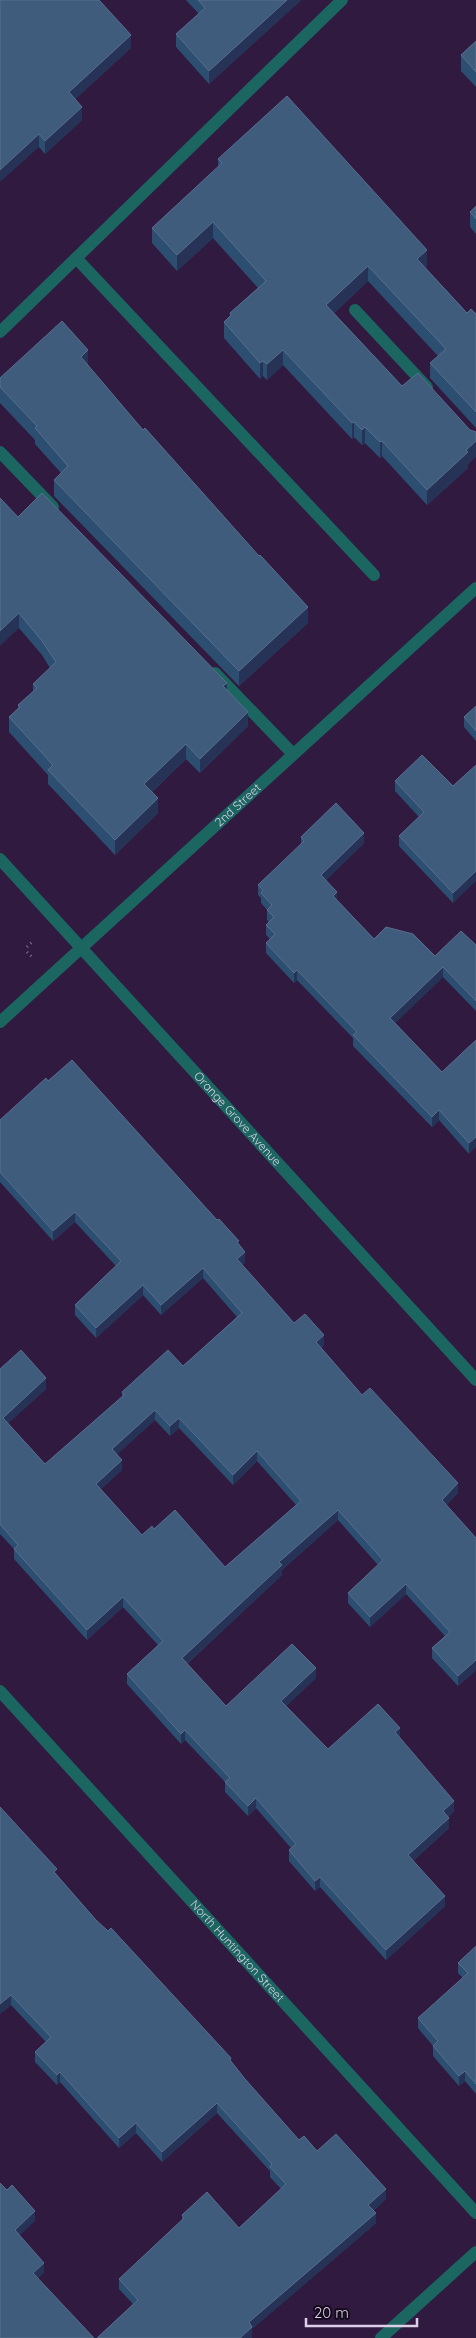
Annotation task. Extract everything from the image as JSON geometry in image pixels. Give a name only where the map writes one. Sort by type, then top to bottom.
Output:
[{"type":"street","points":[[0,332],[342,0]]},
{"type":"street","points":[[76,258],[374,575]]},
{"type":"street","points":[[355,310],[436,397]]},
{"type":"street","points":[[0,452],[61,515]]},
{"type":"street","name":"2nd Street","points":[[0,1022],[476,588]]},
{"type":"street","points":[[205,663],[294,754]]},
{"type":"street","name":"Orange Grove Avenue","points":[[0,859],[476,1380]]},
{"type":"street","name":"North Huntington Street","points":[[0,1691],[476,2213]]},
{"type":"street","points":[[382,2338],[476,2252]]},
{"type":"path","points":[[27,947],[32,942]]},
{"type":"path","points":[[28,952],[32,957]]},
{"type":"building","points":[[0,0],[99,0],[131,35],[69,92],[82,107],[45,141],[39,134],[0,170]]},
{"type":"building","points":[[198,0],[287,0],[209,71],[176,34],[205,8]]},
{"type":"building","points":[[476,41],[476,72],[461,55]]},
{"type":"building","points":[[287,96],[427,250],[417,259],[467,313],[471,309],[476,314],[476,412],[430,363],[446,349],[368,266],[326,305],[402,386],[418,373],[470,430],[476,432],[476,441],[466,450],[468,452],[427,490],[382,441],[380,442],[365,427],[362,430],[354,422],[352,423],[283,350],[267,364],[263,361],[260,363],[224,322],[231,315],[230,313],[266,281],[213,222],[177,255],[152,228],[222,163],[218,159]]},
{"type":"building","points":[[476,206],[476,219],[470,212]]},
{"type":"building","points":[[62,321],[88,350],[81,357],[143,430],[145,428],[259,556],[308,607],[239,671],[54,480],[68,466],[35,428],[37,426],[0,387],[0,378]]},
{"type":"building","points":[[42,493],[227,683],[223,686],[248,712],[200,759],[186,744],[144,784],[158,798],[115,840],[48,770],[53,765],[9,717],[20,707],[18,705],[37,688],[33,684],[56,662],[19,613],[0,631],[0,498],[18,517]]},
{"type":"building","points":[[476,706],[476,731],[464,717]]},
{"type":"building","points":[[422,755],[453,786],[476,765],[476,871],[453,893],[399,836],[424,812],[395,781]]},
{"type":"building","points":[[336,803],[364,833],[321,875],[337,892],[333,896],[374,939],[386,927],[413,934],[435,956],[461,931],[476,945],[476,1001],[443,967],[390,1018],[442,1072],[476,1040],[476,1137],[469,1143],[439,1110],[432,1117],[353,1035],[357,1032],[297,970],[294,973],[266,943],[275,934],[266,925],[274,917],[267,910],[272,905],[261,893],[263,890],[258,885],[304,841],[301,837]]},
{"type":"building","points":[[72,1060],[217,1220],[219,1219],[239,1241],[237,1242],[245,1252],[237,1259],[294,1323],[305,1314],[324,1335],[316,1342],[362,1395],[370,1388],[458,1483],[442,1500],[476,1538],[476,1660],[458,1676],[432,1648],[450,1632],[406,1584],[370,1617],[348,1593],[383,1560],[338,1510],[279,1562],[282,1565],[182,1658],[226,1706],[292,1644],[316,1668],[281,1701],[328,1749],[378,1704],[400,1728],[395,1732],[454,1801],[443,1811],[449,1818],[408,1855],[445,1896],[386,1950],[320,1877],[315,1881],[289,1850],[296,1844],[256,1798],[248,1806],[225,1782],[230,1778],[185,1730],[181,1734],[127,1674],[163,1641],[123,1597],[87,1630],[14,1549],[18,1545],[0,1524],[0,1369],[21,1350],[46,1378],[3,1418],[45,1464],[124,1395],[122,1392],[168,1350],[183,1366],[242,1313],[203,1268],[161,1305],[143,1285],[96,1328],[75,1305],[121,1261],[75,1212],[53,1231],[0,1172],[0,1120],[46,1078],[48,1081]],"holes":[[[155,1410],[170,1426],[179,1418],[233,1475],[257,1451],[301,1501],[225,1567],[175,1510],[154,1529],[152,1526],[142,1535],[96,1484],[122,1460],[112,1449]]]},
{"type":"building","points":[[0,1807],[57,1869],[54,1872],[96,1920],[108,1931],[111,1928],[231,2058],[230,2060],[245,2079],[299,2140],[304,2136],[317,2151],[336,2134],[386,2189],[368,2205],[376,2213],[249,2322],[252,2327],[240,2338],[97,2338],[138,2300],[119,2279],[184,2218],[182,2215],[207,2192],[239,2228],[286,2184],[270,2167],[272,2164],[217,2103],[162,2152],[136,2123],[119,2138],[60,2072],[57,2075],[35,2052],[51,2037],[11,1995],[0,2004]]},
{"type":"building","points":[[476,1946],[476,2084],[465,2071],[459,2076],[433,2046],[438,2041],[418,2018],[468,1973],[458,1963]]},
{"type":"building","points":[[0,2183],[7,2190],[12,2185],[35,2211],[15,2230],[44,2263],[33,2273],[94,2338],[0,2338]]}]
